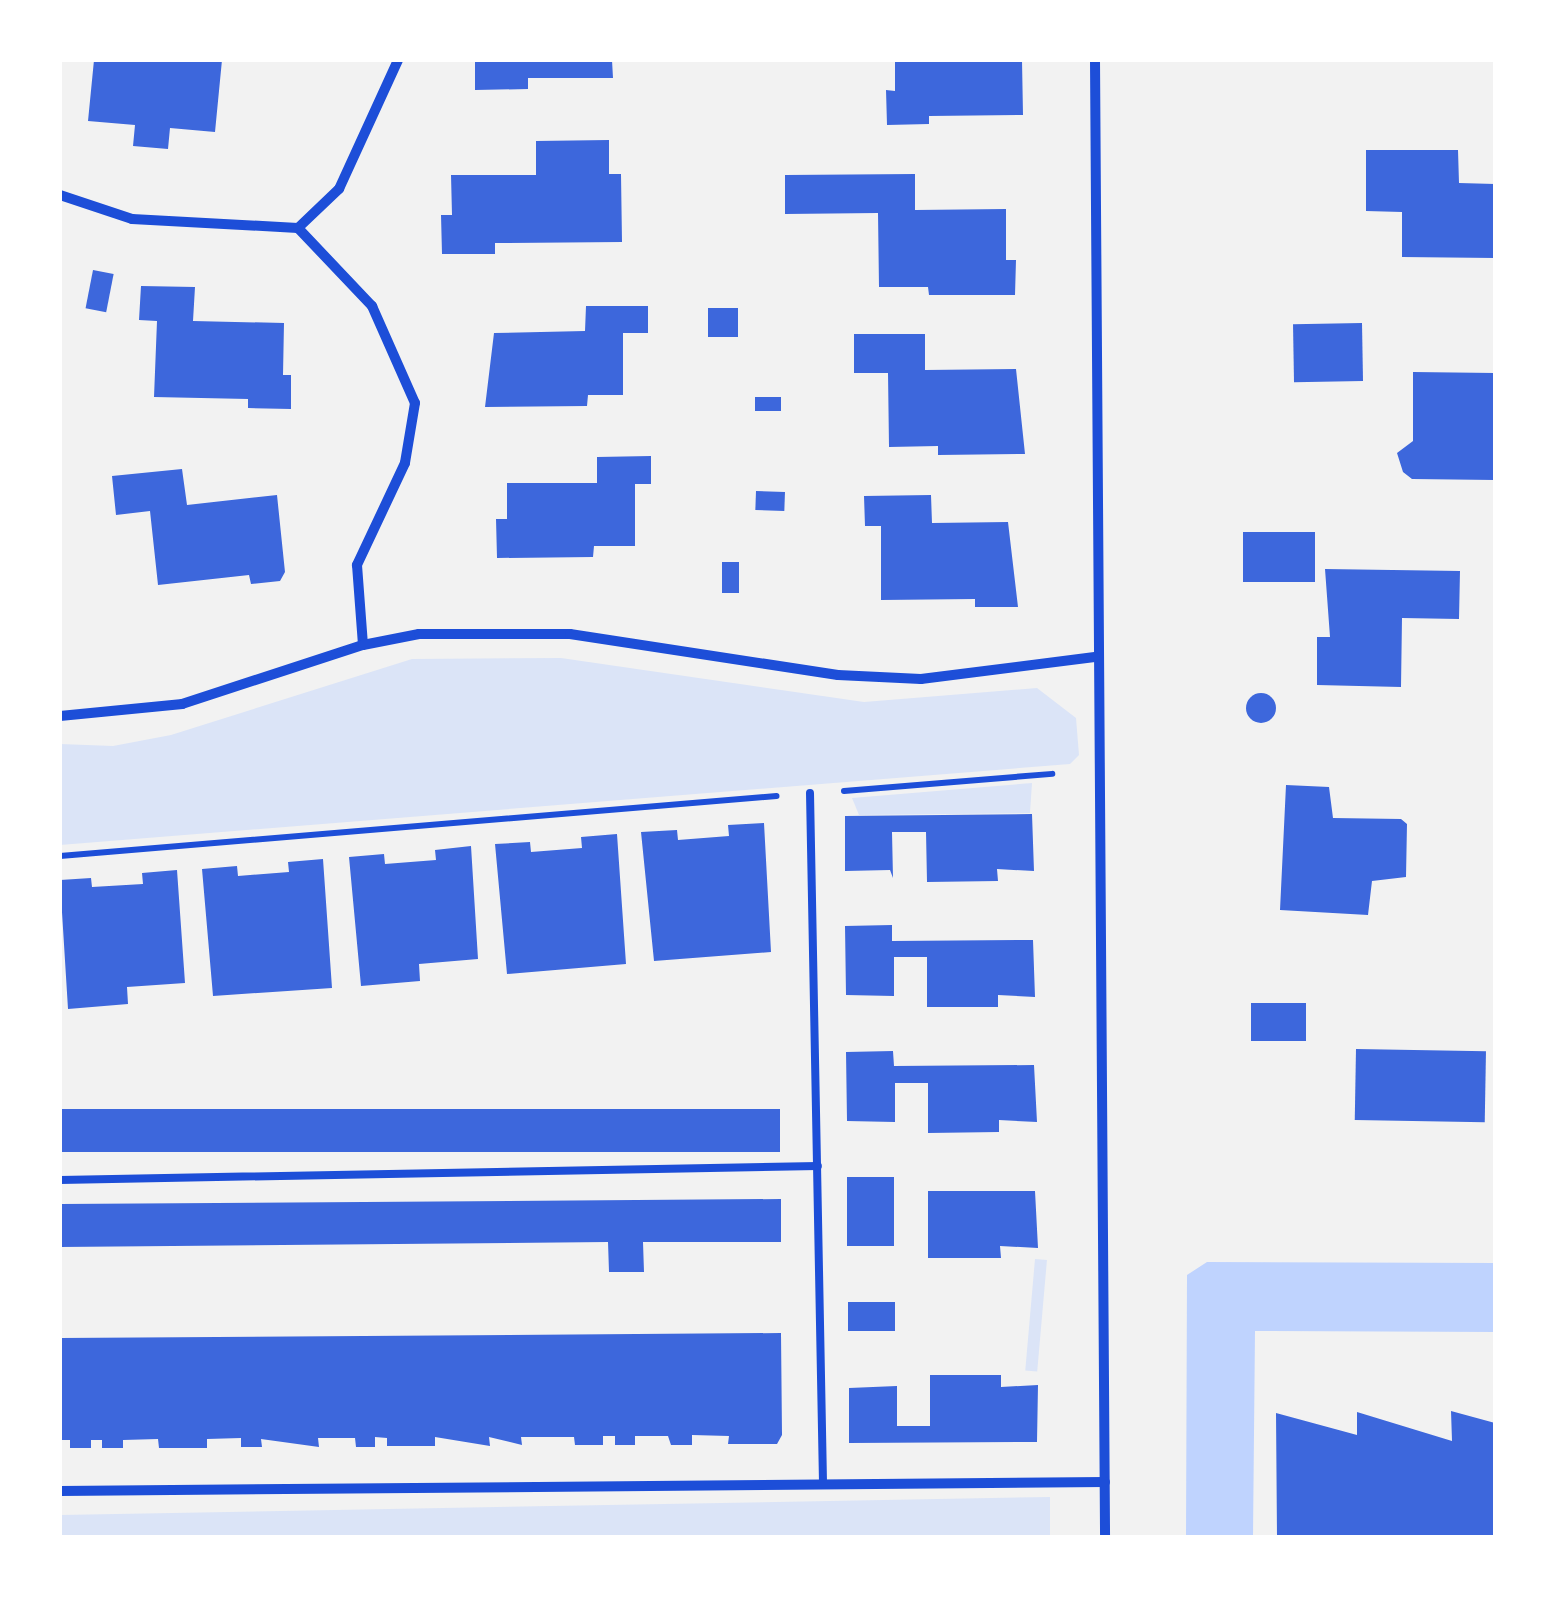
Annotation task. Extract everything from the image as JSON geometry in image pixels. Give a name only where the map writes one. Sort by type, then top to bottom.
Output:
[{"type":"street","points":[[298,228],[339,190],[398,60]]},
{"type":"street","points":[[1096,60],[1095,657],[1105,1537]]},
{"type":"street","points":[[60,196],[132,220],[298,228],[372,306],[415,403],[405,463],[357,566],[363,645]]},
{"type":"street","points":[[60,716],[182,704],[363,645],[419,634],[570,634],[838,675],[921,679],[1095,657]]},
{"type":"street","points":[[60,1490],[1105,1482]]},
{"type":"lane","points":[[810,794],[823,1485]]},
{"type":"lane","points":[[60,1180],[818,1166]]},
{"type":"path","points":[[60,856],[1052,774]]},
{"type":"shaded area","points":[[561,658],[864,702],[1037,688],[1076,718],[1079,755],[1070,764],[60,845],[60,744],[113,746],[171,735],[412,659]]},
{"type":"shaded area","points":[[1032,783],[1030,813],[859,815],[852,798]]},
{"type":"shaded area","points":[[1035,1259],[1047,1260],[1037,1372],[1025,1371]]},
{"type":"shaded area","points":[[1050,1497],[1050,1537],[60,1537],[60,1515]]},
{"type":"water","points":[[1207,1262],[1495,1263],[1495,1332],[1255,1331],[1253,1537],[1186,1537],[1187,1275]]},
{"type":"building","points":[[94,60],[222,60],[215,132],[170,128],[168,149],[133,146],[135,125],[88,121]]},
{"type":"building","points":[[475,60],[612,60],[613,78],[528,78],[528,89],[475,90]]},
{"type":"building","points":[[895,60],[1022,60],[1023,115],[929,116],[929,124],[887,125],[886,90],[895,91]]},
{"type":"building","points":[[609,140],[609,174],[621,174],[622,242],[495,243],[495,254],[442,254],[441,215],[452,215],[451,175],[536,175],[536,141]]},
{"type":"building","points":[[1366,150],[1458,150],[1459,183],[1495,184],[1495,258],[1402,257],[1402,212],[1366,211]]},
{"type":"building","points":[[915,174],[915,210],[1006,209],[1006,260],[1016,260],[1015,295],[929,295],[928,287],[879,287],[878,213],[785,214],[785,175]]},
{"type":"building","points":[[93,270],[114,274],[106,312],[86,308]]},
{"type":"building","points":[[141,286],[195,287],[193,321],[284,323],[283,375],[291,375],[291,409],[248,408],[248,399],[154,397],[157,321],[139,320]]},
{"type":"building","points":[[586,306],[648,306],[648,333],[623,333],[623,395],[588,395],[587,406],[485,407],[494,333],[585,331]]},
{"type":"building","points":[[708,308],[738,308],[738,337],[708,337]]},
{"type":"building","points":[[1362,323],[1363,381],[1294,382],[1293,324]]},
{"type":"building","points":[[854,334],[925,334],[925,370],[1016,369],[1025,454],[938,455],[938,446],[889,447],[888,373],[854,373]]},
{"type":"building","points":[[1413,372],[1495,373],[1495,480],[1412,479],[1403,472],[1397,453],[1413,441]]},
{"type":"building","points":[[755,397],[781,397],[781,411],[755,411]]},
{"type":"building","points":[[651,456],[651,484],[635,484],[635,546],[594,546],[593,557],[497,558],[496,519],[507,519],[507,483],[597,483],[597,457]]},
{"type":"building","points":[[182,469],[187,505],[277,495],[285,572],[280,581],[251,584],[249,575],[158,585],[150,511],[116,515],[112,476]]},
{"type":"building","points":[[756,491],[785,492],[784,511],[755,510]]},
{"type":"building","points":[[931,495],[932,523],[1008,522],[1018,607],[975,607],[975,599],[881,600],[881,526],[865,526],[864,496]]},
{"type":"building","points":[[1243,532],[1315,532],[1315,582],[1243,582]]},
{"type":"building","points":[[722,562],[739,562],[739,593],[722,593]]},
{"type":"building","points":[[1325,569],[1460,571],[1459,619],[1402,618],[1401,687],[1317,685],[1317,637],[1330,637]]},
{"type":"building","points":[[1261,693],[1272,697],[1276,708],[1272,719],[1261,723],[1250,719],[1246,708],[1250,697]]},
{"type":"building","points":[[1286,785],[1329,787],[1333,818],[1401,819],[1407,824],[1406,877],[1372,881],[1368,915],[1280,910]]},
{"type":"building","points":[[1032,814],[1034,871],[997,869],[998,881],[927,882],[926,832],[892,832],[893,878],[890,870],[845,871],[845,816]]},
{"type":"building","points":[[764,823],[771,952],[654,961],[641,832],[677,830],[678,840],[729,836],[728,825]]},
{"type":"building","points":[[617,834],[626,964],[507,974],[495,844],[530,842],[531,852],[582,848],[581,837]]},
{"type":"building","points":[[471,846],[478,959],[419,964],[420,981],[361,986],[349,857],[384,854],[385,864],[436,860],[435,850]]},
{"type":"building","points":[[323,859],[332,988],[213,996],[202,869],[237,866],[238,876],[289,872],[288,862]]},
{"type":"building","points":[[177,870],[185,983],[127,987],[128,1004],[68,1009],[60,880],[91,878],[92,887],[143,884],[142,873]]},
{"type":"building","points":[[892,925],[892,941],[1033,940],[1035,997],[998,995],[998,1007],[927,1007],[927,957],[894,957],[894,996],[846,995],[845,926]]},
{"type":"building","points":[[1251,1003],[1306,1003],[1306,1041],[1251,1041]]},
{"type":"building","points":[[1356,1049],[1486,1051],[1485,1122],[1355,1120]]},
{"type":"building","points":[[893,1051],[894,1066],[1034,1065],[1037,1122],[999,1120],[999,1132],[928,1133],[928,1083],[895,1083],[895,1122],[847,1121],[846,1052]]},
{"type":"building","points":[[60,1109],[780,1109],[780,1152],[60,1152]]},
{"type":"building","points":[[847,1177],[894,1177],[894,1246],[847,1246]]},
{"type":"building","points":[[928,1191],[1035,1191],[1038,1248],[1000,1246],[1001,1258],[928,1258]]},
{"type":"building","points":[[781,1199],[781,1242],[643,1242],[644,1272],[609,1272],[608,1242],[60,1247],[60,1204]]},
{"type":"building","points":[[848,1302],[895,1302],[895,1331],[848,1331]]},
{"type":"building","points":[[781,1333],[782,1435],[777,1444],[728,1444],[729,1436],[692,1435],[692,1445],[671,1445],[668,1436],[635,1436],[635,1445],[615,1445],[615,1436],[603,1436],[603,1445],[575,1445],[574,1437],[521,1437],[522,1445],[489,1437],[490,1446],[435,1437],[435,1446],[387,1446],[387,1438],[375,1437],[375,1447],[356,1447],[355,1438],[318,1438],[319,1447],[261,1439],[262,1447],[241,1447],[241,1438],[207,1439],[207,1448],[159,1448],[158,1439],[123,1440],[123,1448],[102,1448],[102,1440],[91,1440],[91,1448],[70,1448],[70,1440],[60,1440],[60,1338]]},
{"type":"building","points":[[930,1375],[1001,1375],[1001,1387],[1038,1385],[1037,1442],[849,1443],[849,1388],[897,1386],[897,1426],[930,1426]]},
{"type":"building","points":[[1451,1411],[1495,1423],[1495,1537],[1277,1537],[1276,1413],[1357,1435],[1357,1412],[1452,1441]]}]
